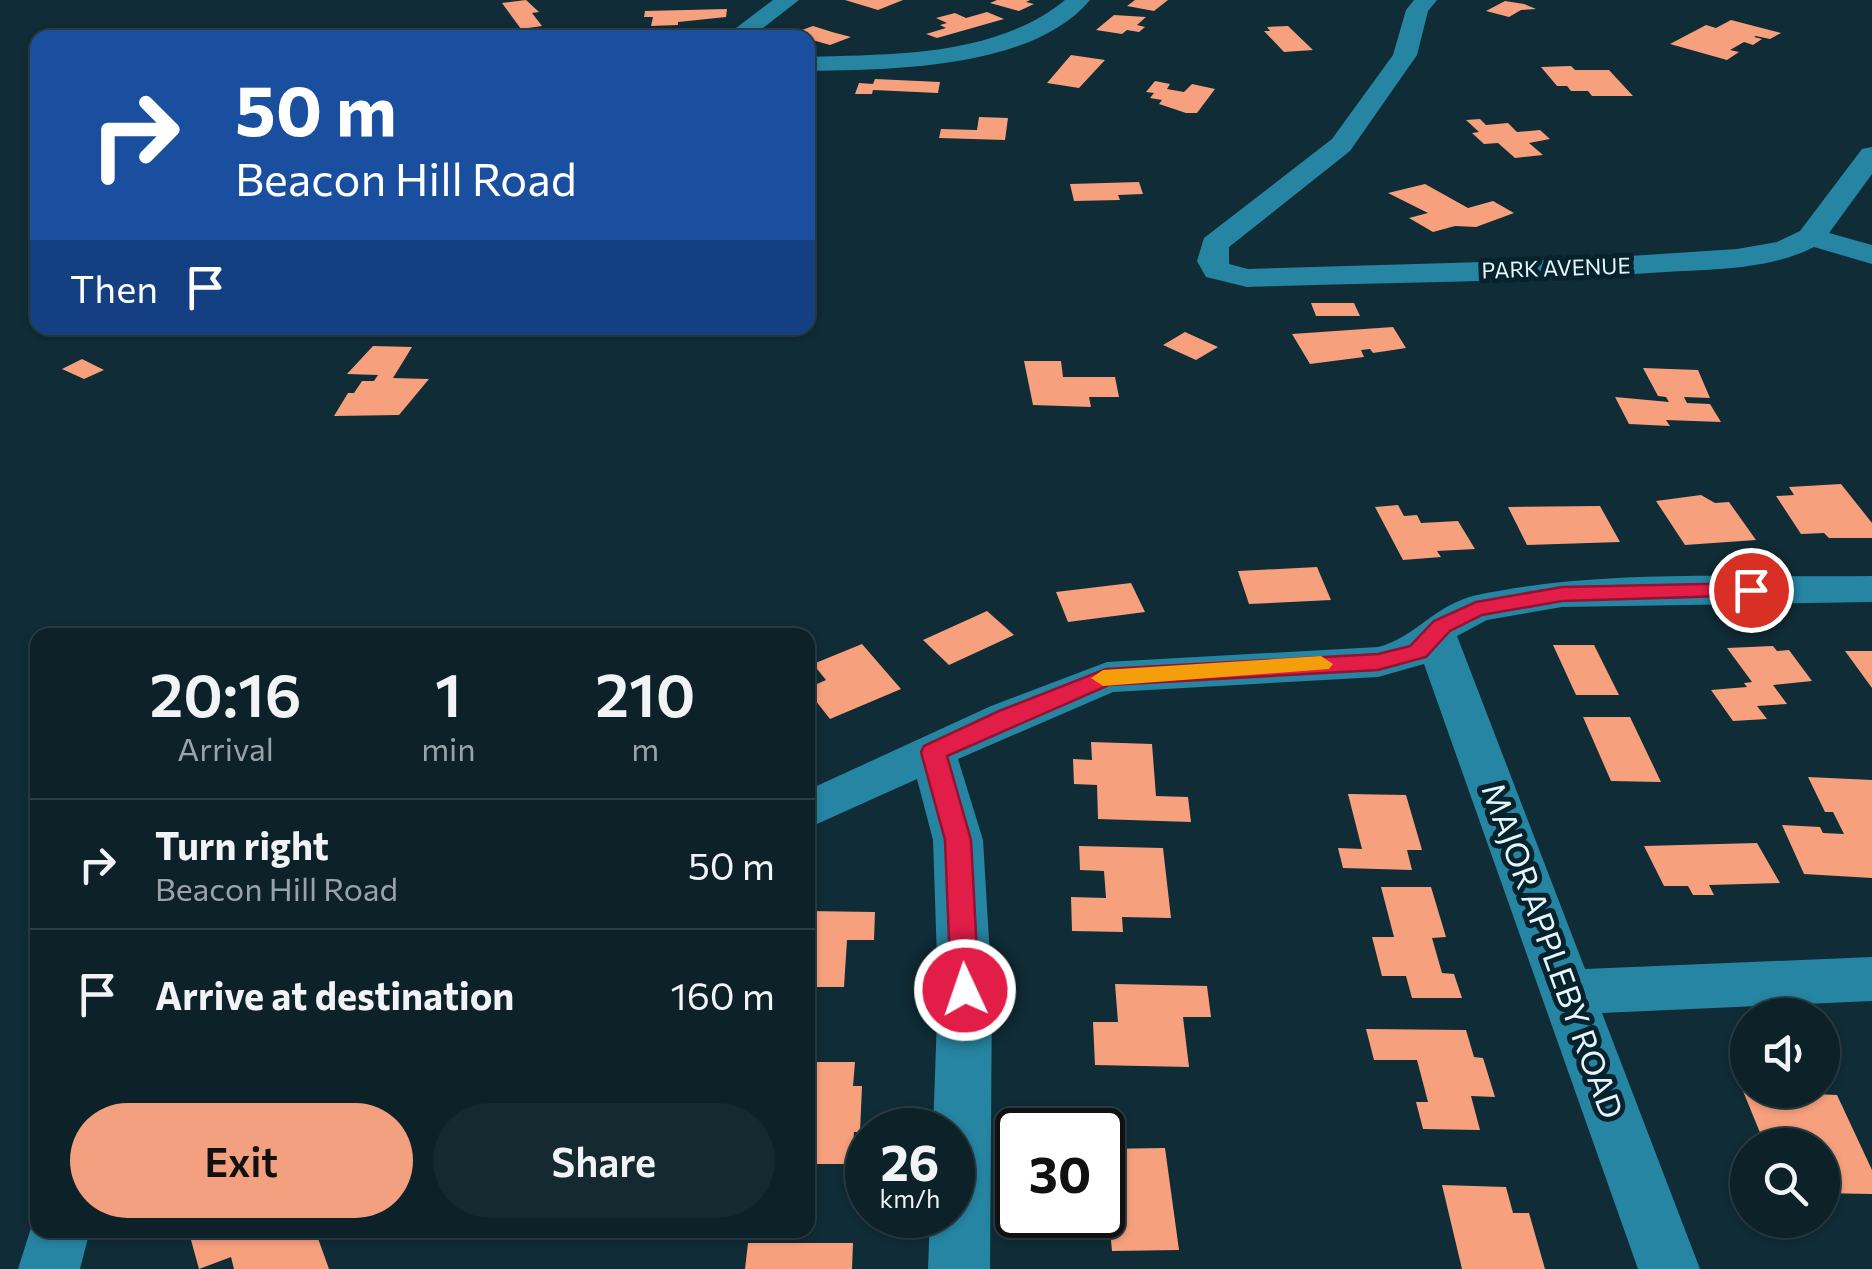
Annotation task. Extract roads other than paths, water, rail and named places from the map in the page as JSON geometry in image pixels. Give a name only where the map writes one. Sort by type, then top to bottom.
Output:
[{"type":"street","points":[[745,30],[788,0]]},
{"type":"street","points":[[815,64],[932,56],[984,46],[1045,26],[1078,0]]},
{"type":"street","name":"PARK AVENUE","points":[[1426,0],[1417,10],[1404,55],[1340,144],[1216,244],[1212,251],[1217,270],[1247,278],[1584,268],[1737,258],[1784,250],[1811,236]]},
{"type":"street","points":[[1872,156],[1811,236],[1872,255]]},
{"type":"street","points":[[815,807],[1008,716],[1106,677],[1378,662],[1418,651],[1435,634],[1476,609],[1562,594],[1872,589]]},
{"type":"street","name":"MAJOR APPLEBY ROAD","points":[[1435,634],[1669,1269]]},
{"type":"street","points":[[933,752],[958,840],[959,859],[965,990],[958,1269]]},
{"type":"street","points":[[1568,992],[1872,979]]},
{"type":"street","points":[[49,1269],[57,1238]]}]
